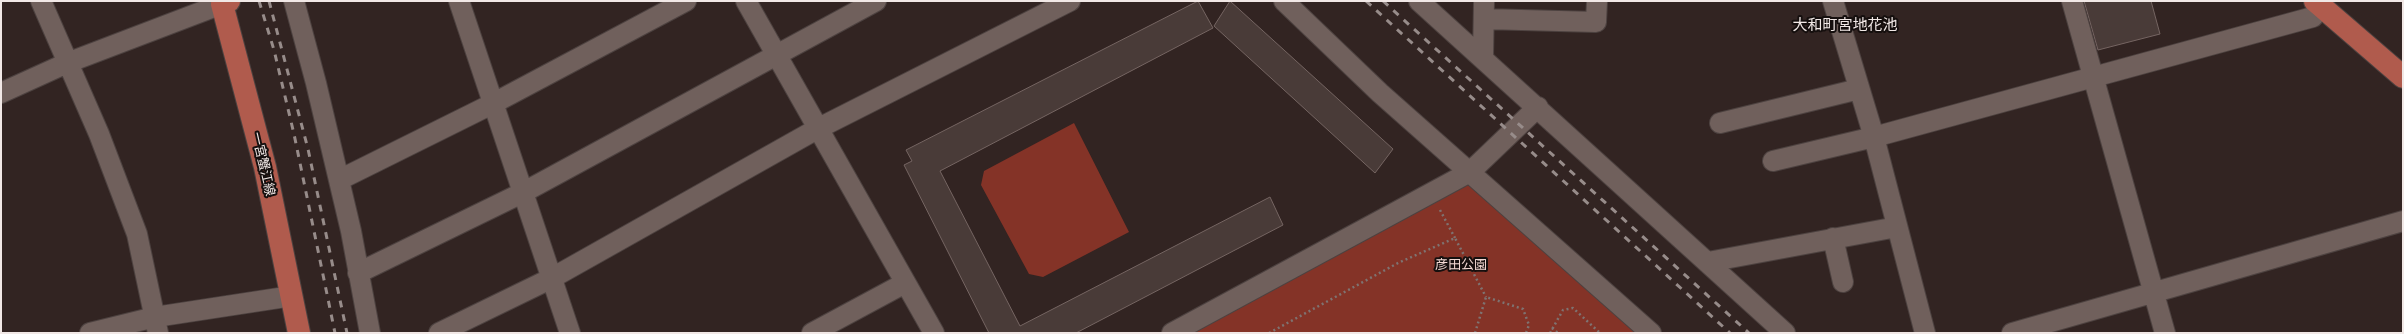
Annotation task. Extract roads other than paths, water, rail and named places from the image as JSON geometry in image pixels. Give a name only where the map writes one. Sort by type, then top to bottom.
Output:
[{"type":"main road","name":"一宮蟹江線","points":[[224,2],[265,167],[299,333]]},
{"type":"main road","points":[[2318,4],[2403,78]]},
{"type":"street","points":[[40,1],[98,134],[137,234],[156,325]]},
{"type":"street","points":[[294,1],[339,180],[370,333]]},
{"type":"street","points":[[459,1],[570,333]]},
{"type":"street","points":[[339,180],[494,103],[686,1]]},
{"type":"street","points":[[746,1],[934,333]]},
{"type":"street","points":[[358,273],[524,192],[876,1]]},
{"type":"street","points":[[439,333],[552,278],[818,128],[1070,1]]},
{"type":"street","points":[[1284,1],[1380,93],[1651,333]]},
{"type":"street","points":[[1419,1],[1538,107],[1785,333]]},
{"type":"street","points":[[1483,58],[1484,10],[1596,22],[1598,1]]},
{"type":"street","points":[[1833,1],[1874,137],[1926,333]]},
{"type":"street","points":[[2072,1],[2165,333]]},
{"type":"street","points":[[1,93],[67,63],[224,2]]},
{"type":"street","points":[[1773,161],[1874,137],[2313,17],[2318,4]]},
{"type":"street","points":[[1720,123],[1859,89]]},
{"type":"street","points":[[1174,333],[1470,172],[1538,107]]},
{"type":"street","points":[[2012,333],[2153,291],[2403,221]]},
{"type":"street","points":[[1708,262],[1897,227]]},
{"type":"street","points":[[1833,238],[1843,282]]},
{"type":"street","points":[[812,333],[905,283]]},
{"type":"street","points":[[90,333],[156,325],[292,296]]},
{"type":"railway","points":[[259,1],[274,50],[294,134],[335,333]]},
{"type":"railway","points":[[269,1],[308,149],[347,333]]},
{"type":"railway","points":[[1366,1],[1730,333]]},
{"type":"railway","points":[[1383,1],[1749,333]]},
{"type":"district","name":"大和町宮地花池","points":[[1845,25]]},
{"type":"park label","name":"彦田公園","points":[[1461,265]]}]
